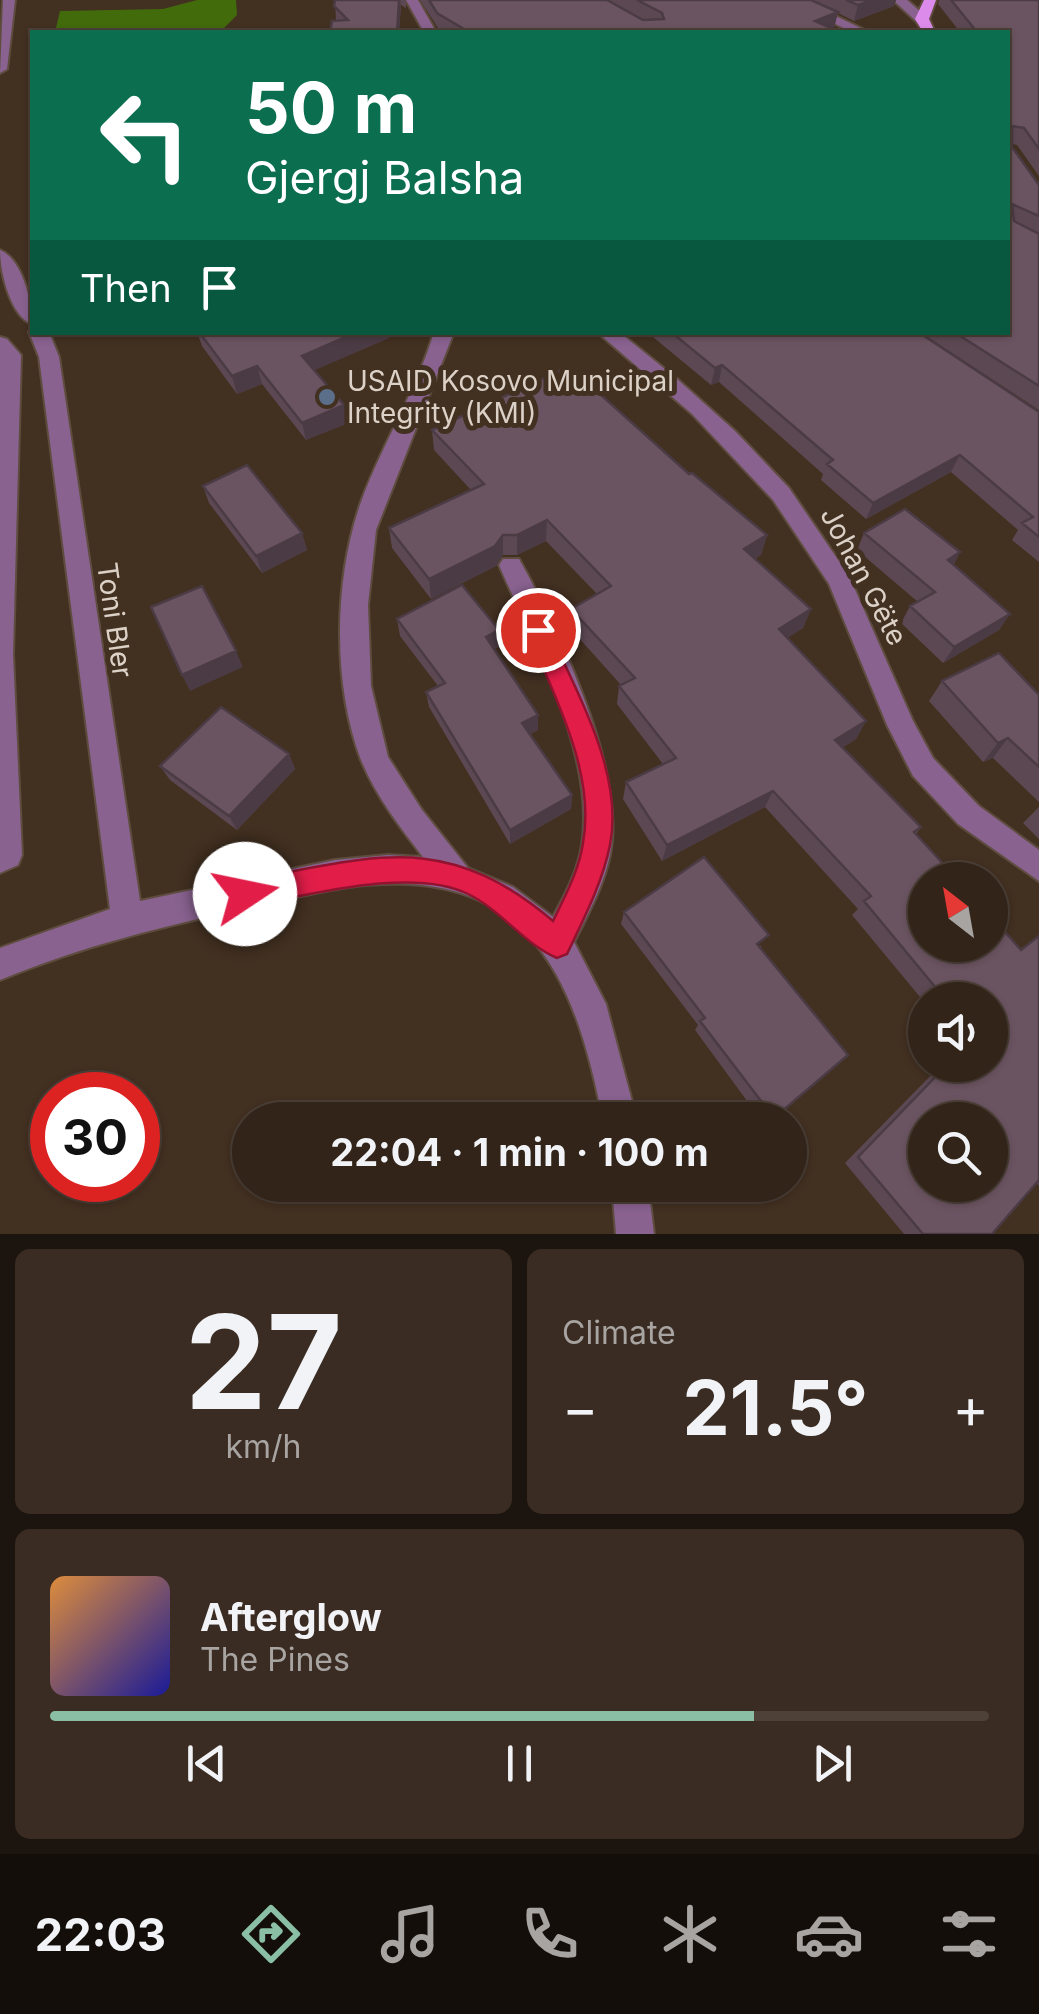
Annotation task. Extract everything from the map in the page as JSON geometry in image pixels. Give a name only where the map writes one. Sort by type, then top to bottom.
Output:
[{"type":"main road","points":[[928,30],[922,18],[930,0]]},
{"type":"street","points":[[0,69],[9,0]]},
{"type":"street","points":[[412,0],[430,30]]},
{"type":"street","points":[[791,0],[858,30]]},
{"type":"street","points":[[899,0],[922,18]]},
{"type":"street","points":[[0,255],[30,314]]},
{"type":"street","name":"Toni Bler","points":[[40,335],[49,357],[126,917]]},
{"type":"street","points":[[443,335],[423,393],[372,504],[356,563],[352,619],[370,742],[386,783],[457,876]]},
{"type":"street","name":"Johan Gëte","points":[[610,335],[688,396],[766,471],[818,546],[854,610],[913,751],[944,791],[984,828],[1039,867]]},
{"type":"street","points":[[0,343],[12,355],[1,659],[7,855],[0,858]]},
{"type":"street","points":[[510,565],[579,726],[598,795],[597,842],[583,890],[557,944]]},
{"type":"street","points":[[0,964],[59,937],[126,917],[389,868],[457,876],[519,911],[557,944],[589,1003],[616,1102]]},
{"type":"street","points":[[632,1202],[635,1234]]},
{"type":"green space","points":[[197,0],[236,0],[237,15],[222,30],[55,30],[60,11],[163,9]]},
{"type":"building","points":[[335,0],[399,0],[397,30],[330,30],[332,21],[348,20],[334,6]]},
{"type":"building","points":[[429,0],[607,0],[643,20],[664,19],[662,13],[637,0],[811,0],[838,12],[815,21],[835,30],[466,30],[437,13]]},
{"type":"building","points":[[846,0],[873,0],[858,5]]},
{"type":"building","points":[[951,0],[1039,0],[1039,149],[1024,128],[1012,126],[1012,147],[1039,185],[1039,216],[1012,204],[1014,221],[1039,234],[1039,386],[959,335],[1010,335],[1010,30],[975,30]]},
{"type":"building","points":[[201,335],[350,335],[302,356],[344,405],[302,423],[257,366],[232,376]]},
{"type":"building","points":[[675,335],[923,335],[1039,412],[1039,537],[1022,523],[1033,517],[960,455],[873,503],[827,464],[833,460],[722,365],[715,368]]},
{"type":"building","points":[[563,369],[586,389],[591,386],[689,474],[767,535],[744,549],[811,609],[779,629],[866,721],[835,740],[921,827],[914,832],[942,862],[908,862],[908,954],[864,901],[871,896],[773,791],[667,845],[626,782],[676,758],[619,686],[635,678],[571,609],[611,586],[547,520],[517,535],[503,535],[495,546],[429,579],[389,528],[484,484],[432,430]]},
{"type":"building","points":[[247,465],[302,533],[256,556],[203,486]]},
{"type":"building","points":[[905,509],[960,552],[948,560],[1010,614],[954,647],[910,606],[935,592],[864,533]]},
{"type":"building","points":[[462,585],[499,630],[486,637],[538,715],[522,723],[572,795],[510,830],[426,692],[445,683],[397,619]]},
{"type":"building","points":[[202,586],[236,651],[182,675],[151,607]]},
{"type":"building","points":[[999,653],[1039,695],[1039,767],[1008,738],[998,743],[942,681]]},
{"type":"building","points":[[221,707],[289,754],[229,816],[160,766]]},
{"type":"building","points":[[704,857],[769,935],[757,944],[848,1055],[793,1102],[762,1102],[700,1021],[705,1018],[624,912]]},
{"type":"building","points":[[1008,935],[1021,950],[1039,936],[1039,1180],[992,1234],[923,1234],[858,1157],[908,1105],[908,1202],[1008,1202],[1008,1102],[911,1102],[931,1082],[1008,1082],[1008,982],[931,982],[915,962],[1008,962]]},
{"type":"place","name":"USAID Kosovo Municipal Integrity (KMI)","points":[[327,397]]},
{"type":"route","points":[[245,894],[389,868],[457,876],[519,911],[557,944],[583,890],[597,842],[598,795],[579,726],[538,630]]}]
